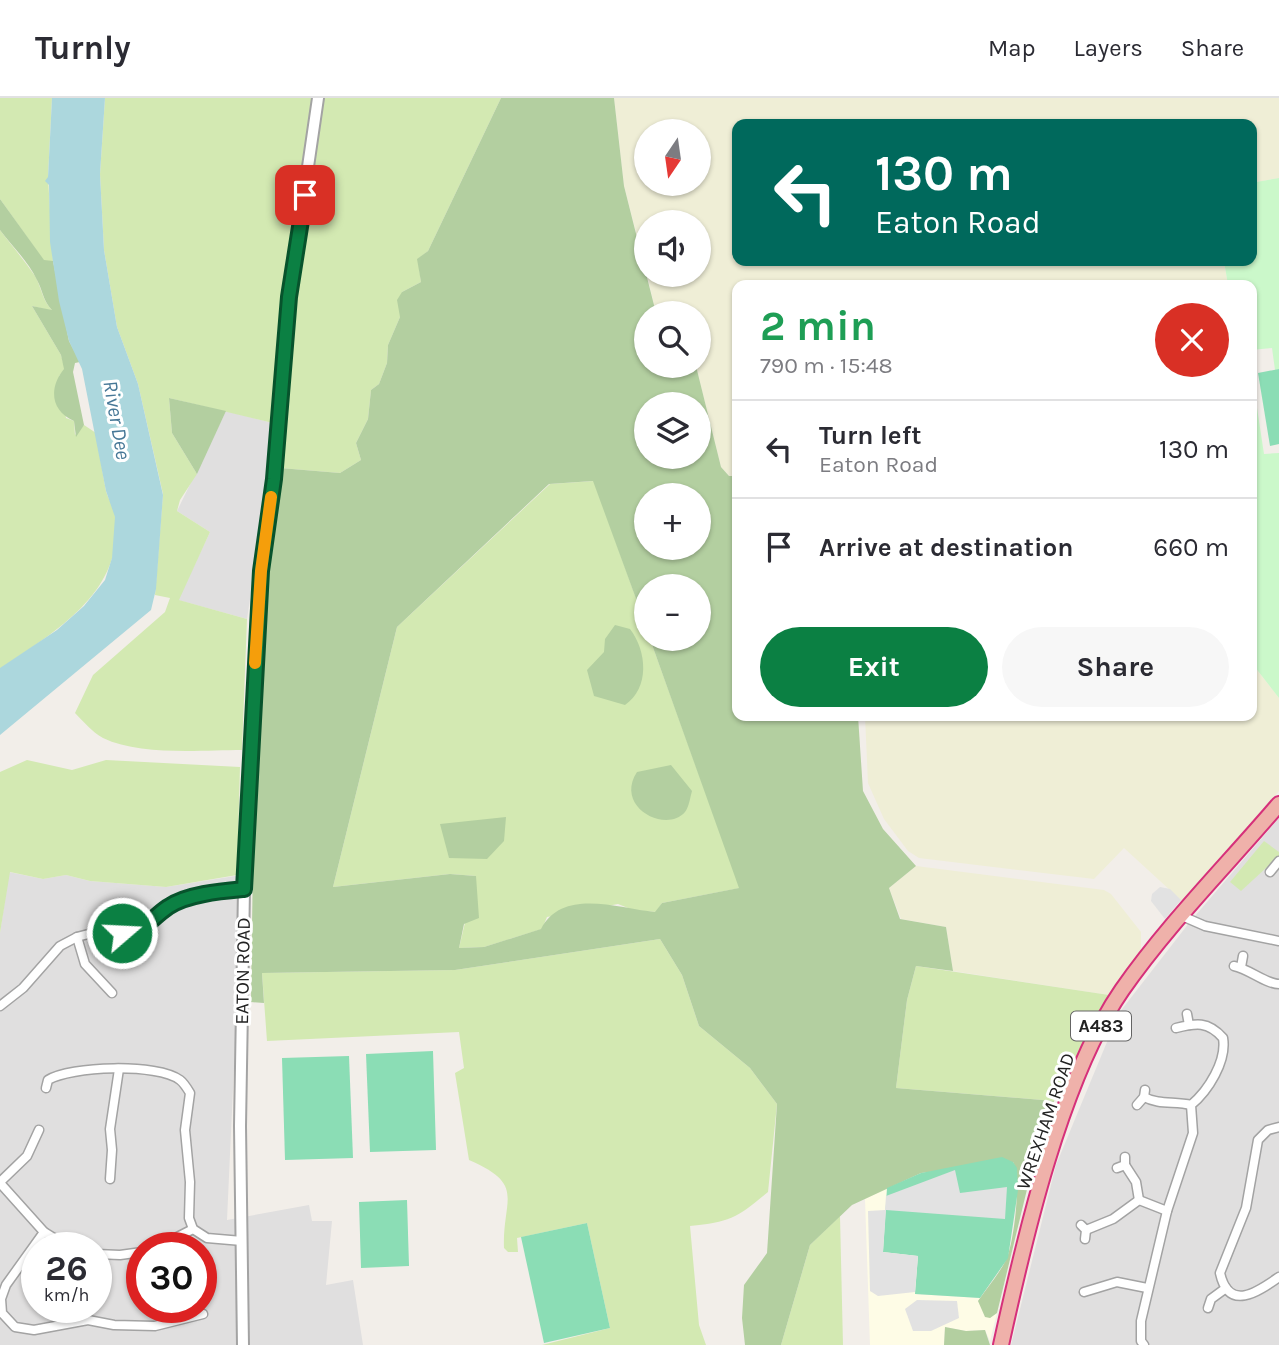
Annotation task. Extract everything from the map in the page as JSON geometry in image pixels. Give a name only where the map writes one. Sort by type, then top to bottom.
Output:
[{"type":"highway","name":"WREXHAM ROAD","points":[[1001,1345],[1048,1163],[1074,1088],[1098,1031],[1122,990],[1279,804]]},
{"type":"street","name":"EATON ROAD","points":[[243,1345],[244,889],[261,571],[274,479],[289,297],[318,98]]},
{"type":"street","points":[[1270,873],[1279,861]]},
{"type":"street","points":[[0,1006],[23,988],[60,946],[77,937],[92,933],[142,930],[173,904],[209,891],[244,889]]},
{"type":"street","points":[[1182,916],[1205,926],[1279,941]]},
{"type":"street","points":[[77,937],[85,964],[112,993]]},
{"type":"street","points":[[1243,956],[1237,966],[1271,984],[1279,984]]},
{"type":"street","points":[[1187,1014],[1189,1025]]},
{"type":"street","points":[[1140,1344],[1147,1289],[1167,1210],[1193,1133],[1191,1105],[1207,1088],[1223,1056],[1224,1044],[1213,1028],[1206,1024],[1176,1028]]},
{"type":"street","points":[[46,1088],[47,1076],[67,1072],[119,1069],[162,1072],[180,1080],[190,1093],[186,1139],[190,1182],[188,1218],[193,1229],[216,1241],[242,1241]]},
{"type":"street","points":[[108,1173],[110,1129],[119,1069]]},
{"type":"street","points":[[1137,1105],[1145,1093],[1159,1103],[1169,1101],[1191,1105]]},
{"type":"street","points":[[1279,1127],[1268,1130],[1258,1140],[1247,1208],[1220,1266],[1221,1280],[1226,1288],[1243,1297],[1279,1278]]},
{"type":"street","points":[[39,1130],[29,1141],[27,1156],[0,1183],[43,1232]]},
{"type":"street","points":[[1123,1164],[1136,1182],[1139,1200]]},
{"type":"street","points":[[1139,1200],[1167,1210]]},
{"type":"street","points":[[1085,1239],[1084,1227],[1113,1219],[1139,1200]]},
{"type":"street","points":[[187,1232],[193,1229]]},
{"type":"street","points":[[21,1265],[2,1292],[1,1306],[5,1319],[15,1327],[34,1330],[63,1323]]},
{"type":"street","points":[[1084,1292],[1117,1282],[1147,1289]]},
{"type":"street","points":[[1208,1308],[1212,1299],[1226,1288]]},
{"type":"street","points":[[107,1323],[155,1326],[172,1323]]},
{"type":"shaded area","points":[[226,411],[273,423],[268,480],[247,619],[178,600],[210,532],[177,511]]},
{"type":"shaded area","points":[[1279,818],[1279,1345],[1011,1345],[1056,1165],[1119,1013],[1189,923]]},
{"type":"shaded area","points":[[9,872],[43,879],[66,875],[90,881],[166,887],[241,875],[239,934],[236,937],[237,988],[233,997],[237,1001],[227,1220],[309,1205],[312,1221],[332,1221],[326,1285],[353,1280],[363,1345],[0,1345],[0,933]]},
{"type":"shaded area","points":[[1160,887],[1170,889],[1181,900],[1165,919],[1151,901],[1152,894]]},
{"type":"shaded area","points":[[955,1170],[960,1193],[1007,1187],[1005,1219],[886,1210],[883,1252],[918,1256],[915,1292],[878,1296],[870,1291],[868,1211],[885,1210],[886,1196]]},
{"type":"shaded area","points":[[887,1188],[883,1252],[918,1256],[915,1294],[980,1298],[978,1301],[990,1318],[997,1313],[990,1341],[985,1330],[966,1331],[945,1327],[944,1345],[870,1345],[865,1199]]},
{"type":"shaded area","points":[[917,1300],[957,1301],[959,1318],[931,1331],[913,1331],[905,1309]]},
{"type":"green space","points":[[0,98],[52,98],[48,177],[53,261],[44,261],[0,199]]},
{"type":"green space","points":[[105,98],[312,98],[278,327],[273,423],[169,398],[172,433],[197,474],[180,500],[177,511],[210,532],[179,600],[247,619],[242,750],[171,751],[118,744],[91,730],[75,713],[93,675],[165,612],[170,598],[155,595],[163,494],[138,384],[117,327],[104,250],[100,174]]},
{"type":"green space","points":[[322,98],[501,98],[428,251],[418,259],[421,282],[402,292],[400,317],[388,345],[387,363],[379,384],[371,390],[368,419],[356,443],[361,460],[340,473],[280,468],[290,350]]},
{"type":"green space","points":[[501,98],[614,98],[624,186],[634,226],[634,287],[649,287],[653,301],[634,301],[634,378],[699,378],[702,392],[634,392],[634,469],[711,469],[711,427],[721,467],[732,476],[732,721],[858,721],[863,791],[883,829],[916,866],[889,888],[900,919],[946,927],[953,971],[916,966],[907,1000],[896,1088],[1054,1101],[1039,1140],[997,1313],[990,1318],[985,1317],[978,1301],[1009,1252],[1017,1195],[1013,1162],[921,1173],[852,1205],[810,1245],[781,1345],[745,1345],[742,1318],[744,1285],[767,1253],[777,1104],[750,1068],[699,1026],[682,975],[660,939],[455,970],[262,973],[264,1003],[251,1002],[261,668],[280,468],[340,473],[361,460],[356,443],[368,419],[371,390],[379,384],[387,363],[388,345],[400,317],[397,300],[402,292],[421,282],[417,259],[428,251]],"holes":[[[593,481],[634,593],[634,574],[711,574],[711,651],[654,651],[739,888],[662,903],[655,912],[609,905],[577,904],[563,908],[551,916],[541,929],[484,947],[459,948],[464,924],[479,918],[476,876],[450,874],[333,887],[397,627],[549,484]]]},
{"type":"green space","points":[[614,98],[1279,98],[1279,178],[1257,182],[1257,119],[732,119],[732,266],[1225,266],[1227,280],[732,280],[732,476],[721,467],[711,427],[711,392],[702,392],[699,378],[711,378],[711,301],[653,301],[650,287],[711,287],[711,210],[634,210],[634,225],[624,186]]},
{"type":"green space","points":[[1279,178],[1279,369],[1275,370],[1272,348],[1257,349],[1257,280],[1227,280],[1225,266],[1257,266],[1257,182]]},
{"type":"green space","points":[[0,199],[44,260],[53,261],[69,341],[80,362],[75,363],[73,372],[84,425],[76,437],[74,421],[60,411],[54,398],[56,383],[64,369],[61,355],[32,306],[52,310],[29,266],[0,230]]},
{"type":"green space","points":[[0,230],[35,276],[44,299],[53,311],[32,306],[61,355],[65,369],[59,376],[66,418],[74,421],[75,435],[84,425],[96,433],[106,491],[115,516],[115,543],[109,567],[82,608],[42,641],[0,669]]},
{"type":"green space","points":[[1279,369],[1279,444],[1270,446],[1258,373]]},
{"type":"green space","points":[[169,398],[226,411],[197,474],[172,433]]},
{"type":"green space","points":[[1257,408],[1264,454],[1279,453],[1279,698],[1257,670]]},
{"type":"green space","points":[[594,481],[634,593],[634,651],[654,651],[740,888],[662,903],[656,912],[633,910],[618,904],[547,917],[542,929],[484,947],[459,948],[476,876],[450,874],[333,887],[397,627],[550,484]]},
{"type":"green space","points":[[615,625],[630,629],[634,635],[634,651],[641,651],[642,679],[639,689],[625,705],[594,696],[587,670],[604,652],[605,639]]},
{"type":"green space","points":[[1257,670],[1279,698],[1279,791],[1183,902],[1124,848],[1094,879],[919,858],[908,851],[884,819],[868,783],[865,721],[1257,721]]},
{"type":"green space","points":[[27,760],[72,770],[106,760],[240,767],[237,875],[166,887],[90,881],[66,875],[43,879],[10,872],[0,933],[0,772]]},
{"type":"green space","points":[[671,765],[692,791],[688,805],[685,812],[677,818],[655,818],[637,806],[632,796],[632,785],[637,772]]},
{"type":"green space","points":[[506,817],[504,841],[487,859],[449,858],[440,824]]},
{"type":"green space","points":[[1264,841],[1279,852],[1279,856],[1241,891],[1230,882]]},
{"type":"green space","points":[[916,866],[1104,890],[1111,894],[1141,932],[1141,956],[1109,995],[953,971],[946,927],[901,919],[889,888]]},
{"type":"green space","points":[[660,939],[682,975],[699,1026],[750,1068],[777,1104],[768,1192],[733,1217],[715,1223],[690,1226],[699,1325],[706,1345],[542,1345],[610,1328],[587,1223],[517,1238],[518,1252],[508,1252],[504,1248],[508,1195],[505,1186],[499,1177],[469,1160],[455,1073],[464,1068],[459,1032],[267,1041],[262,973],[455,970]]},
{"type":"green space","points":[[916,966],[1109,995],[1054,1101],[896,1088],[907,1000]]},
{"type":"green space","points":[[433,1051],[436,1150],[370,1152],[366,1054]]},
{"type":"green space","points":[[349,1056],[353,1158],[285,1160],[282,1058]]},
{"type":"green space","points":[[1002,1157],[1013,1162],[1017,1168],[1018,1190],[1008,1258],[980,1298],[915,1294],[918,1256],[883,1252],[887,1188],[921,1173]]},
{"type":"green space","points":[[407,1200],[409,1266],[361,1268],[359,1202]]},
{"type":"green space","points":[[840,1216],[843,1345],[781,1345],[810,1245]]},
{"type":"green space","points":[[587,1223],[610,1328],[544,1343],[521,1237]]},
{"type":"green space","points":[[945,1327],[966,1331],[985,1330],[990,1345],[944,1345]]},
{"type":"water","name":"River Dee","points":[[52,98],[105,98],[100,174],[104,250],[117,327],[138,384],[163,495],[156,589],[151,610],[0,735],[0,668],[57,630],[84,606],[105,580],[112,558],[115,517],[106,491],[82,369],[69,341],[59,301],[50,242],[49,185],[45,181],[48,177]]},
{"type":"slow traffic","points":[[255,663],[258,598],[271,497]]},
{"type":"route","points":[[122,933],[142,930],[155,921],[165,908],[209,891],[244,889],[258,598],[274,479],[280,378],[289,297],[305,195]]}]
